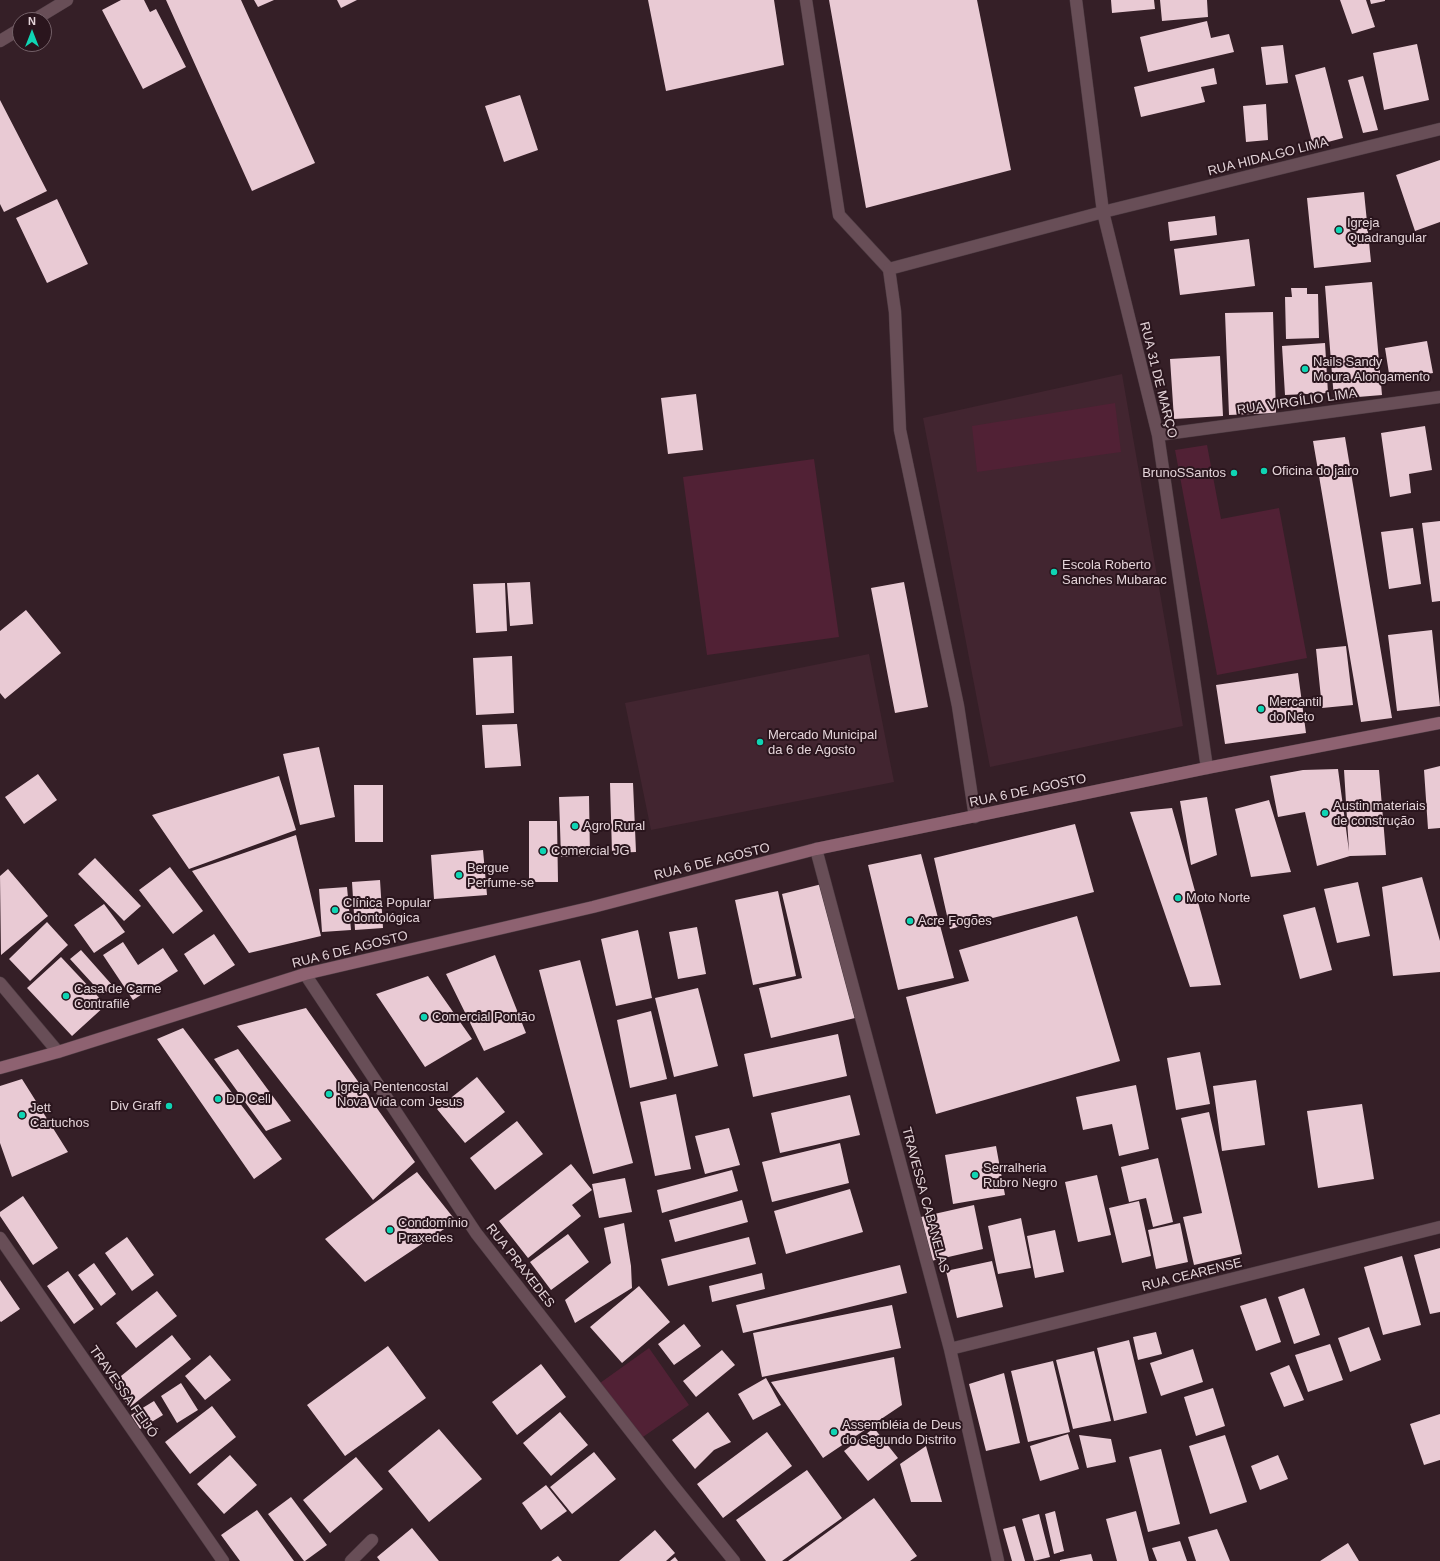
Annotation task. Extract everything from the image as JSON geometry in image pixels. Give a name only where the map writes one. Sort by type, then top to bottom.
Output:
[{"type":"street","points":[[47,12],[67,0]]},
{"type":"street","points":[[806,0],[839,215],[889,269],[895,312],[900,430],[958,706],[975,817]]},
{"type":"street","name":"RUA 31 DE MARÇO","points":[[1076,0],[1102,212],[1158,435],[1207,768]]},
{"type":"street","points":[[0,41],[12,33]]},
{"type":"street","name":"RUA HIDALGO LIMA","points":[[889,269],[1102,212],[1440,129]]},
{"type":"street","name":"RUA VIRGÍLIO LIMA","points":[[1158,435],[1440,397]]},
{"type":"street","name":"RUA 6 DE AGOSTO","points":[[0,1068],[58,1052],[305,974],[593,907],[816,849],[1207,768],[1440,722]]},
{"type":"street","name":"TRAVESSA CABANELAS","points":[[816,849],[950,1349],[998,1561]]},
{"type":"street","name":"RUA PRAXEDES","points":[[305,974],[476,1233],[734,1561]]},
{"type":"street","points":[[0,983],[58,1052]]},
{"type":"street","name":"RUA CEARENSE","points":[[950,1349],[1440,1227]]},
{"type":"street","name":"TRAVESSA FEIJÓ","points":[[0,1238],[223,1561]]},
{"type":"street","points":[[351,1561],[372,1540]]},
{"type":"shaded area","name":"Escola Roberto Sanches Mubarac","points":[[1122,374],[1183,726],[990,767],[923,418]]},
{"type":"shaded area","points":[[1115,403],[1121,452],[977,472],[972,426]]},
{"type":"shaded area","points":[[1207,445],[1221,519],[1279,508],[1307,658],[1217,675],[1175,450]]},
{"type":"shaded area","points":[[814,459],[839,637],[707,655],[683,477]]},
{"type":"shaded area","name":"Mercado Municipal da 6 de Agosto","points":[[869,654],[894,782],[651,830],[625,703]]},
{"type":"shaded area","points":[[649,1348],[689,1405],[640,1439],[600,1383]]},
{"type":"building","points":[[121,0],[144,0],[150,12],[156,9],[186,67],[143,89],[102,10]]},
{"type":"building","points":[[166,0],[241,0],[315,163],[252,191]]},
{"type":"building","points":[[254,0],[274,0],[258,7]]},
{"type":"building","points":[[337,0],[357,0],[341,8]]},
{"type":"building","points":[[648,0],[774,0],[784,65],[666,91]]},
{"type":"building","points":[[829,0],[977,0],[1011,170],[866,208]]},
{"type":"building","points":[[1111,0],[1154,0],[1155,9],[1112,13]]},
{"type":"building","points":[[1160,0],[1207,0],[1208,17],[1162,21]]},
{"type":"building","points":[[1340,0],[1366,0],[1375,27],[1352,34]]},
{"type":"building","points":[[1370,0],[1385,0],[1385,1],[1371,4]]},
{"type":"building","points":[[1207,21],[1211,38],[1229,34],[1234,52],[1148,72],[1140,37]]},
{"type":"building","points":[[1417,44],[1429,100],[1384,110],[1373,53]]},
{"type":"building","points":[[1283,45],[1288,83],[1266,85],[1261,47]]},
{"type":"building","points":[[1325,67],[1343,138],[1313,146],[1295,75]]},
{"type":"building","points":[[1214,68],[1217,84],[1201,87],[1205,102],[1141,117],[1134,87]]},
{"type":"building","points":[[1363,76],[1378,130],[1363,133],[1348,80]]},
{"type":"building","points":[[520,95],[538,150],[504,162],[485,106]]},
{"type":"building","points":[[0,100],[47,191],[4,212],[0,204]]},
{"type":"building","points":[[1266,104],[1268,140],[1246,142],[1243,106]]},
{"type":"building","points":[[1440,160],[1440,222],[1415,231],[1396,175]]},
{"type":"building","name":"Igreja Quadrangular","points":[[1364,192],[1371,262],[1314,268],[1307,198]]},
{"type":"building","points":[[57,199],[88,264],[47,283],[16,218]]},
{"type":"building","points":[[1215,216],[1217,235],[1170,241],[1168,222]]},
{"type":"building","points":[[1249,239],[1255,286],[1180,295],[1174,249]]},
{"type":"building","points":[[1372,282],[1382,395],[1334,399],[1325,286]]},
{"type":"building","points":[[1291,288],[1307,288],[1307,294],[1318,294],[1319,338],[1286,339],[1285,297],[1292,297]]},
{"type":"building","points":[[1273,312],[1276,413],[1229,415],[1225,313]]},
{"type":"building","points":[[1427,341],[1433,373],[1390,380],[1385,348]]},
{"type":"building","name":"Nails Sandy Moura Alongamento","points":[[1325,343],[1328,393],[1285,395],[1282,346]]},
{"type":"building","points":[[1220,356],[1223,416],[1174,419],[1170,359]]},
{"type":"building","points":[[696,394],[703,450],[668,454],[661,398]]},
{"type":"building","points":[[1425,426],[1432,470],[1409,474],[1411,493],[1390,497],[1381,433]]},
{"type":"building","points":[[1345,437],[1392,718],[1361,722],[1313,441]]},
{"type":"building","points":[[1440,521],[1440,601],[1432,602],[1422,523]]},
{"type":"building","points":[[1413,528],[1421,584],[1389,589],[1381,532]]},
{"type":"building","points":[[530,582],[533,624],[510,626],[507,583]]},
{"type":"building","points":[[904,582],[928,707],[895,713],[871,588]]},
{"type":"building","points":[[505,583],[507,631],[476,633],[473,584]]},
{"type":"building","points":[[26,610],[61,653],[5,699],[0,693],[0,631]]},
{"type":"building","points":[[1432,630],[1440,706],[1397,711],[1388,635]]},
{"type":"building","points":[[1346,646],[1353,705],[1322,708],[1316,649]]},
{"type":"building","points":[[512,656],[514,713],[476,715],[473,658]]},
{"type":"building","name":"Mercantil do Neto","points":[[1298,673],[1306,733],[1225,744],[1216,685]]},
{"type":"building","points":[[517,724],[521,766],[485,768],[482,725]]},
{"type":"building","points":[[319,747],[335,817],[300,825],[283,754]]},
{"type":"building","points":[[1440,766],[1440,828],[1428,829],[1424,770]]},
{"type":"building","points":[[1338,769],[1349,851],[1344,770],[1379,770],[1386,855],[1350,856],[1317,866],[1305,812],[1278,817],[1270,776],[1303,770]]},
{"type":"building","points":[[38,774],[57,800],[24,824],[5,797]]},
{"type":"building","points":[[279,776],[296,830],[189,869],[152,815]]},
{"type":"building","points":[[610,783],[633,783],[636,852],[612,853]]},
{"type":"building","points":[[354,785],[383,785],[383,842],[355,842]]},
{"type":"building","name":"Agro Rural","points":[[589,796],[590,856],[561,857],[559,797]]},
{"type":"building","points":[[1207,797],[1217,855],[1191,865],[1180,801]]},
{"type":"building","points":[[1269,800],[1291,872],[1251,877],[1235,809]]},
{"type":"building","name":"Moto Norte","points":[[1172,808],[1221,985],[1190,987],[1130,812]]},
{"type":"building","name":"Comercial JG","points":[[529,821],[557,821],[558,882],[529,882]]},
{"type":"building","points":[[1075,824],[1094,892],[950,929],[934,858]]},
{"type":"building","points":[[296,835],[321,936],[249,953],[192,871]]},
{"type":"building","name":"Bergue Perfume-se","points":[[483,850],[487,895],[434,899],[431,855]]},
{"type":"building","name":"Acre Fogões","points":[[921,854],[954,978],[898,990],[868,865]]},
{"type":"building","points":[[95,858],[141,906],[124,921],[78,874]]},
{"type":"building","points":[[170,867],[203,911],[173,934],[139,890]]},
{"type":"building","points":[[8,869],[48,916],[1,955],[0,876]]},
{"type":"building","points":[[1422,877],[1440,941],[1440,972],[1393,976],[1382,887]]},
{"type":"building","points":[[380,880],[383,928],[355,930],[352,882]]},
{"type":"building","points":[[1358,882],[1370,936],[1337,943],[1324,889]]},
{"type":"building","points":[[822,884],[855,1018],[771,1038],[759,988],[802,978],[782,894]]},
{"type":"building","name":"Clínica Popular Odontológica","points":[[347,887],[351,930],[322,932],[319,889]]},
{"type":"building","points":[[778,891],[796,976],[753,985],[735,900]]},
{"type":"building","points":[[104,904],[125,932],[94,953],[74,925]]},
{"type":"building","points":[[1315,907],[1332,970],[1300,979],[1283,915]]},
{"type":"building","points":[[1077,916],[1120,1061],[936,1114],[906,997],[969,981],[959,950]]},
{"type":"building","points":[[47,922],[68,945],[30,981],[9,959]]},
{"type":"building","points":[[697,927],[706,974],[678,979],[669,932]]},
{"type":"building","points":[[638,930],[652,998],[616,1006],[601,939]]},
{"type":"building","points":[[214,934],[235,965],[204,985],[184,954]]},
{"type":"building","points":[[123,942],[138,965],[163,948],[178,971],[133,1000],[103,955]]},
{"type":"building","points":[[81,950],[113,986],[103,995],[70,959]]},
{"type":"building","points":[[495,955],[526,1033],[484,1051],[446,974]]},
{"type":"building","name":"Casa de Carne Contrafilé","points":[[61,957],[106,1005],[72,1036],[27,988]]},
{"type":"building","points":[[580,960],[633,1163],[593,1174],[539,970]]},
{"type":"building","name":"Comercial Pontão","points":[[428,976],[472,1039],[425,1067],[376,994]]},
{"type":"building","points":[[698,988],[718,1066],[674,1077],[655,998]]},
{"type":"building","name":"Igreja Pentencostal Nova Vida com Jesus","points":[[306,1008],[415,1162],[373,1200],[237,1026]]},
{"type":"building","points":[[651,1011],[667,1079],[630,1088],[617,1020]]},
{"type":"building","name":"DD Cell","points":[[183,1028],[282,1159],[254,1179],[157,1039]]},
{"type":"building","points":[[838,1034],[847,1076],[753,1097],[744,1054]]},
{"type":"building","points":[[238,1049],[291,1121],[266,1131],[214,1059]]},
{"type":"building","points":[[1200,1052],[1210,1104],[1176,1110],[1167,1058]]},
{"type":"building","points":[[477,1077],[505,1112],[465,1143],[437,1109]]},
{"type":"building","name":"Jett Cartuchos","points":[[22,1079],[68,1152],[12,1177],[0,1143],[0,1086]]},
{"type":"building","points":[[1256,1080],[1265,1145],[1222,1151],[1213,1086]]},
{"type":"building","points":[[1136,1085],[1149,1149],[1119,1156],[1112,1124],[1083,1130],[1076,1097]]},
{"type":"building","points":[[676,1094],[691,1169],[655,1176],[640,1102]]},
{"type":"building","points":[[850,1095],[860,1135],[780,1153],[771,1113]]},
{"type":"building","points":[[1362,1104],[1374,1179],[1318,1188],[1307,1111]]},
{"type":"building","points":[[1209,1112],[1242,1254],[1194,1265],[1183,1217],[1202,1213],[1181,1118]]},
{"type":"building","points":[[517,1121],[543,1154],[495,1190],[470,1158]]},
{"type":"building","points":[[729,1128],[740,1165],[705,1174],[695,1136]]},
{"type":"building","points":[[840,1143],[849,1183],[772,1202],[762,1162]]},
{"type":"building","name":"Serralheria Rubro Negro","points":[[996,1146],[1005,1195],[953,1204],[945,1155]]},
{"type":"building","points":[[1158,1158],[1173,1222],[1153,1227],[1146,1198],[1129,1202],[1121,1167]]},
{"type":"building","points":[[571,1164],[592,1190],[572,1205],[581,1216],[528,1258],[499,1221]]},
{"type":"building","points":[[732,1170],[738,1191],[662,1213],[657,1190]]},
{"type":"building","name":"Condomínio Praxedes","points":[[417,1172],[456,1221],[365,1282],[325,1239]]},
{"type":"building","points":[[1097,1175],[1111,1235],[1078,1242],[1065,1182]]},
{"type":"building","points":[[625,1178],[632,1212],[599,1218],[592,1184]]},
{"type":"building","points":[[850,1189],[863,1232],[786,1254],[774,1211]]},
{"type":"building","points":[[23,1196],[58,1248],[33,1265],[0,1216],[0,1212]]},
{"type":"building","points":[[742,1200],[748,1222],[675,1242],[669,1220]]},
{"type":"building","points":[[1139,1201],[1151,1256],[1122,1263],[1109,1208]]},
{"type":"building","points":[[974,1205],[983,1249],[931,1261],[921,1217]]},
{"type":"building","points":[[1021,1218],[1031,1268],[998,1274],[988,1226]]},
{"type":"building","points":[[624,1223],[631,1266],[632,1288],[575,1323],[565,1300],[611,1263],[604,1228]]},
{"type":"building","points":[[1180,1223],[1188,1262],[1156,1269],[1148,1230]]},
{"type":"building","points":[[1055,1230],[1064,1272],[1035,1278],[1027,1236]]},
{"type":"building","points":[[568,1234],[589,1262],[551,1290],[530,1262]]},
{"type":"building","points":[[127,1237],[154,1275],[132,1291],[105,1253]]},
{"type":"building","points":[[749,1237],[756,1264],[668,1286],[661,1259]]},
{"type":"building","points":[[1440,1248],[1440,1312],[1430,1314],[1414,1255]]},
{"type":"building","points":[[1402,1256],[1421,1325],[1383,1335],[1364,1267]]},
{"type":"building","points":[[992,1261],[1003,1307],[957,1318],[946,1271]]},
{"type":"building","points":[[94,1263],[116,1294],[101,1306],[78,1275]]},
{"type":"building","points":[[900,1265],[907,1293],[743,1333],[736,1305]]},
{"type":"building","points":[[68,1271],[94,1309],[74,1324],[47,1286]]},
{"type":"building","points":[[762,1273],[765,1289],[712,1302],[709,1286]]},
{"type":"building","points":[[0,1280],[20,1309],[1,1322],[0,1321]]},
{"type":"building","points":[[639,1286],[670,1322],[622,1363],[590,1327]]},
{"type":"building","points":[[1304,1288],[1320,1335],[1294,1344],[1278,1297]]},
{"type":"building","points":[[157,1291],[177,1316],[136,1348],[116,1323]]},
{"type":"building","points":[[1266,1298],[1281,1342],[1256,1351],[1240,1306]]},
{"type":"building","points":[[892,1305],[901,1348],[762,1377],[753,1333]]},
{"type":"building","points":[[684,1324],[701,1346],[674,1365],[658,1344]]},
{"type":"building","points":[[1369,1327],[1381,1360],[1350,1372],[1338,1338]]},
{"type":"building","points":[[1156,1332],[1162,1354],[1138,1360],[1133,1337]]},
{"type":"building","points":[[172,1335],[191,1359],[130,1407],[111,1384]]},
{"type":"building","points":[[1129,1340],[1147,1413],[1114,1421],[1097,1348]]},
{"type":"building","points":[[1330,1344],[1343,1380],[1308,1392],[1295,1355]]},
{"type":"building","points":[[388,1346],[426,1398],[345,1456],[307,1405]]},
{"type":"building","points":[[1193,1349],[1203,1382],[1161,1396],[1150,1363]]},
{"type":"building","points":[[722,1350],[735,1365],[696,1397],[683,1381]]},
{"type":"building","points":[[1094,1351],[1111,1421],[1073,1429],[1056,1360]]},
{"type":"building","points":[[210,1355],[231,1380],[205,1400],[185,1376]]},
{"type":"building","name":"Assembléia de Deus do Segundo Distrito","points":[[894,1357],[902,1405],[823,1458],[771,1382]]},
{"type":"building","points":[[1053,1361],[1070,1432],[1028,1442],[1011,1371]]},
{"type":"building","points":[[541,1364],[566,1397],[517,1435],[492,1402]]},
{"type":"building","points":[[1289,1365],[1304,1400],[1284,1407],[1270,1373]]},
{"type":"building","points":[[1004,1373],[1020,1443],[986,1451],[969,1384]]},
{"type":"building","points":[[766,1378],[781,1405],[753,1420],[738,1394]]},
{"type":"building","points":[[181,1383],[198,1410],[177,1423],[161,1396]]},
{"type":"building","points":[[1213,1388],[1225,1426],[1196,1436],[1184,1397]]},
{"type":"building","points":[[154,1401],[163,1415],[140,1429],[131,1415]]},
{"type":"building","points":[[212,1406],[236,1437],[190,1474],[165,1442]]},
{"type":"building","points":[[560,1412],[588,1445],[551,1476],[523,1443]]},
{"type":"building","points":[[708,1412],[731,1442],[714,1450],[695,1469],[672,1440]]},
{"type":"building","points":[[1440,1414],[1440,1460],[1424,1465],[1410,1424]]},
{"type":"building","points":[[874,1428],[898,1458],[868,1481],[844,1451]]},
{"type":"building","points":[[439,1429],[482,1479],[429,1522],[388,1471]]},
{"type":"building","points":[[767,1432],[792,1466],[723,1518],[697,1484]]},
{"type":"building","points":[[1068,1434],[1079,1469],[1040,1481],[1030,1446]]},
{"type":"building","points":[[1079,1435],[1111,1439],[1116,1462],[1087,1468]]},
{"type":"building","points":[[1225,1435],[1247,1502],[1210,1514],[1189,1446]]},
{"type":"building","points":[[926,1446],[942,1502],[911,1502],[900,1464]]},
{"type":"building","points":[[1161,1449],[1180,1524],[1148,1532],[1129,1457]]},
{"type":"building","points":[[594,1452],[616,1479],[572,1514],[550,1487]]},
{"type":"building","points":[[230,1455],[257,1485],[224,1514],[197,1484]]},
{"type":"building","points":[[1278,1455],[1288,1479],[1260,1490],[1251,1466]]},
{"type":"building","points":[[356,1457],[383,1489],[330,1533],[303,1500]]},
{"type":"building","points":[[807,1470],[842,1518],[782,1561],[766,1561],[736,1520]]},
{"type":"building","points":[[546,1485],[567,1511],[541,1530],[522,1503]]},
{"type":"building","points":[[291,1497],[327,1545],[305,1561],[268,1514]]},
{"type":"building","points":[[874,1498],[917,1556],[910,1561],[788,1561]]},
{"type":"building","points":[[257,1510],[294,1561],[240,1561],[221,1535]]},
{"type":"building","points":[[1055,1511],[1064,1551],[1054,1554],[1045,1514]]},
{"type":"building","points":[[1136,1511],[1149,1561],[1117,1561],[1106,1519]]},
{"type":"building","points":[[1039,1514],[1050,1557],[1034,1561],[1022,1519]]},
{"type":"building","points":[[1015,1526],[1025,1561],[1012,1561],[1003,1529]]},
{"type":"building","points":[[412,1528],[439,1561],[380,1561],[377,1557]]},
{"type":"building","points":[[1217,1529],[1230,1561],[1196,1561],[1188,1537]]},
{"type":"building","points":[[655,1530],[675,1553],[666,1561],[619,1561]]},
{"type":"building","points":[[1180,1541],[1187,1561],[1157,1561],[1152,1548]]},
{"type":"building","points":[[1348,1543],[1359,1561],[1320,1561]]},
{"type":"building","points":[[1091,1554],[1093,1561],[1060,1561],[1060,1560]]},
{"type":"building","points":[[558,1556],[562,1561],[551,1561]]},
{"type":"building","points":[[675,1557],[678,1561],[670,1561]]},
{"type":"place","name":"Igreja Quadrangular","points":[[1339,230]]},
{"type":"place","name":"Nails Sandy Moura Alongamento","points":[[1305,369]]},
{"type":"place","name":"Oficina do jairo","points":[[1264,471]]},
{"type":"place","name":"BrunoSSantos","points":[[1234,473]]},
{"type":"place","name":"Escola Roberto Sanches Mubarac","points":[[1054,572]]},
{"type":"place","name":"Mercantil do Neto","points":[[1261,709]]},
{"type":"place","name":"Mercado Municipal da 6 de Agosto","points":[[760,742]]},
{"type":"place","name":"Austin materiais de construção","points":[[1325,813]]},
{"type":"place","name":"Agro Rural","points":[[575,826]]},
{"type":"place","name":"Comercial JG","points":[[543,851]]},
{"type":"place","name":"Bergue Perfume-se","points":[[459,875]]},
{"type":"place","name":"Moto Norte","points":[[1178,898]]},
{"type":"place","name":"Clínica Popular Odontológica","points":[[335,910]]},
{"type":"place","name":"Acre Fogões","points":[[910,921]]},
{"type":"place","name":"Casa de Carne Contrafilé","points":[[66,996]]},
{"type":"place","name":"Comercial Pontão","points":[[424,1017]]},
{"type":"place","name":"Igreja Pentencostal Nova Vida com Jesus","points":[[329,1094]]},
{"type":"place","name":"DD Cell","points":[[218,1099]]},
{"type":"place","name":"Div Graff","points":[[169,1106]]},
{"type":"place","name":"Jett Cartuchos","points":[[22,1115]]},
{"type":"place","name":"Serralheria Rubro Negro","points":[[975,1175]]},
{"type":"place","name":"Condomínio Praxedes","points":[[390,1230]]},
{"type":"place","name":"Assembléia de Deus do Segundo Distrito","points":[[834,1432]]}]
